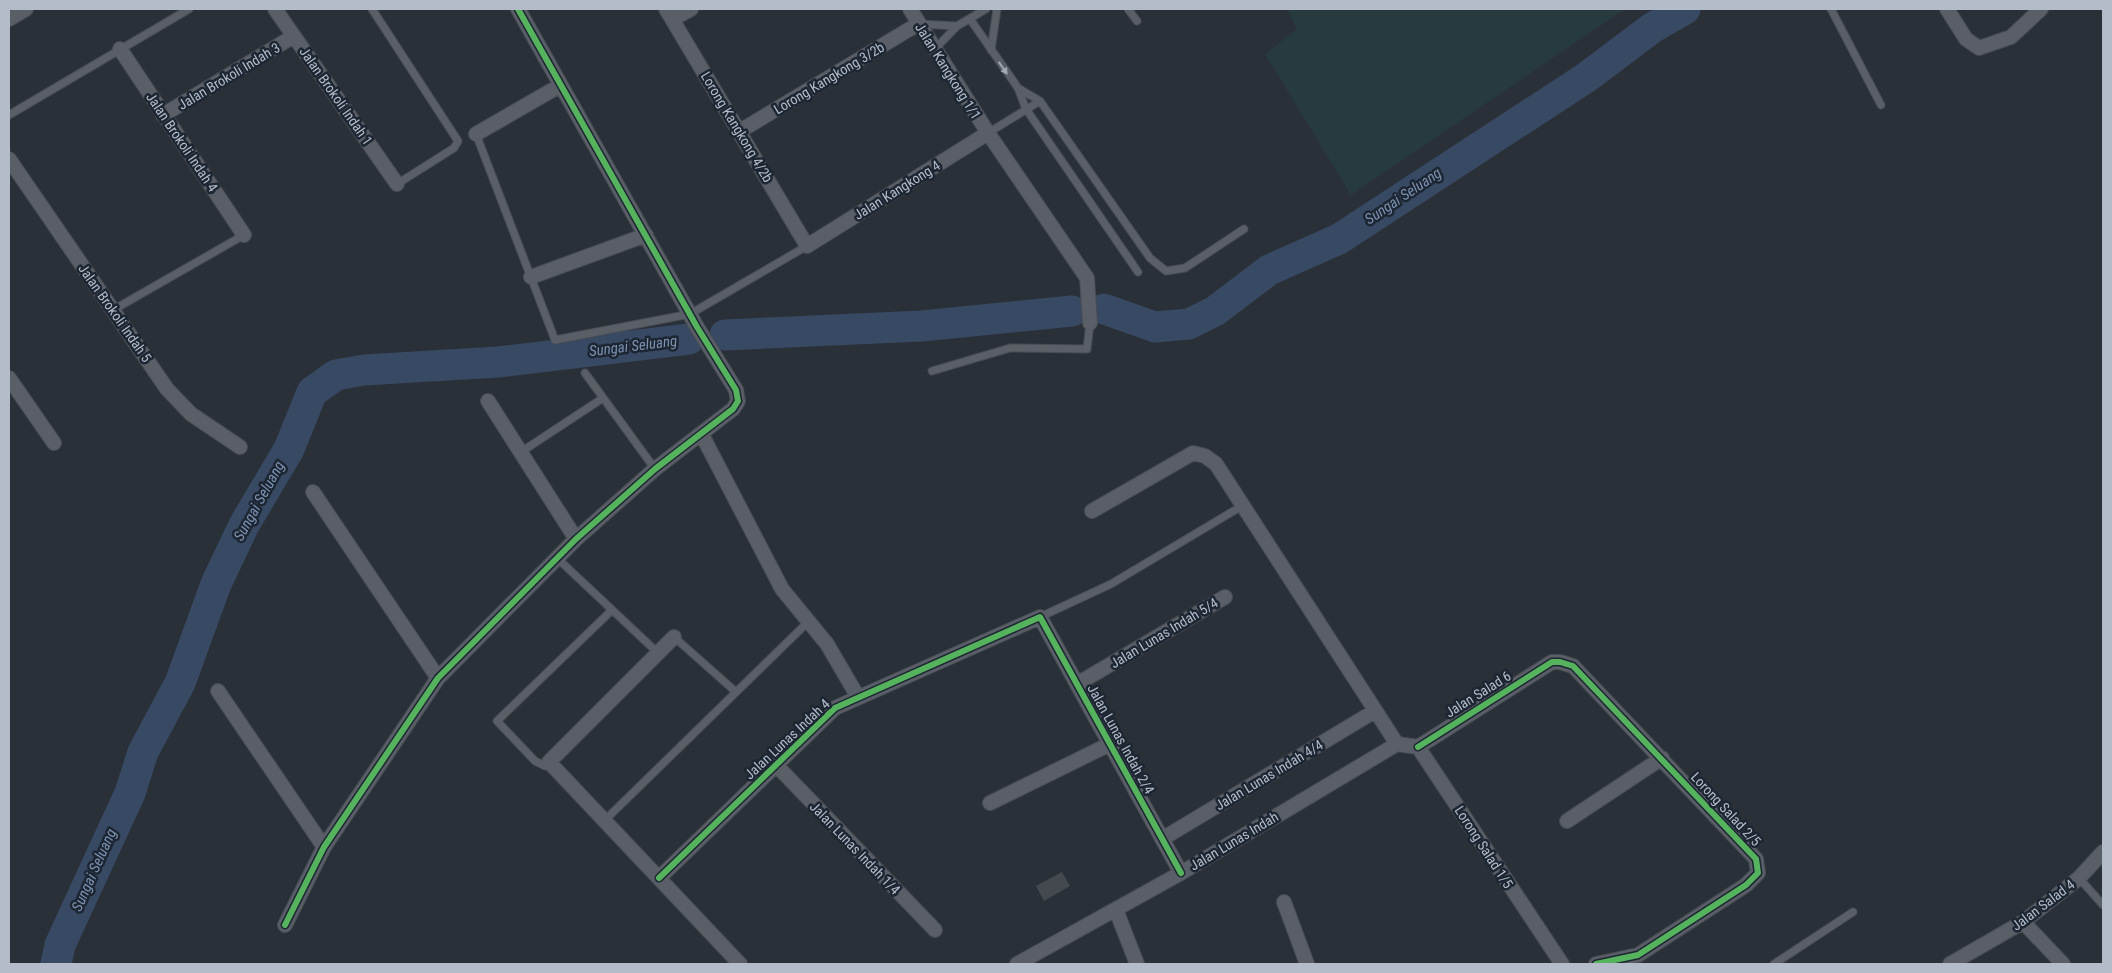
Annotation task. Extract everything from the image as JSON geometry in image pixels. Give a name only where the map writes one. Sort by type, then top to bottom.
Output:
[{"type":"street","points":[[9,19],[26,9]]},
{"type":"street","name":"Jalan Brokoli Indah 1","points":[[275,9],[397,184]]},
{"type":"street","points":[[285,925],[324,847],[438,678],[576,539],[655,469],[702,435],[733,409],[738,401],[736,390],[697,327],[518,9]]},
{"type":"street","points":[[670,14],[691,9]]},
{"type":"street","name":"Jalan Kangkong 1/1","points":[[910,9],[934,50],[988,133],[1087,278],[1090,298],[1090,323]]},
{"type":"street","points":[[1947,9],[1966,39],[1978,48],[1993,46],[2011,38],[2041,9]]},
{"type":"street","name":"Lorong Kangkong 4/2b","points":[[670,14],[807,246]]},
{"type":"street","name":"Lorong Kangkong 3/2b","points":[[740,131],[918,24]]},
{"type":"street","name":"Jalan Brokoli Indah 3","points":[[164,115],[294,36]]},
{"type":"street","name":"Jalan Brokoli Indah 4","points":[[120,49],[244,235]]},
{"type":"street","points":[[476,134],[561,85]]},
{"type":"street","name":"Jalan Kangkong 4","points":[[807,246],[988,133]]},
{"type":"street","name":"Jalan Brokoli Indah 5","points":[[9,159],[167,389],[191,414],[240,448]]},
{"type":"street","points":[[531,277],[646,236]]},
{"type":"street","points":[[9,378],[54,443]]},
{"type":"street","points":[[488,401],[576,539]]},
{"type":"street","points":[[702,435],[782,589],[828,644],[858,697]]},
{"type":"street","points":[[1092,511],[1193,453],[1205,456],[1216,464],[1397,744],[1418,746]]},
{"type":"street","points":[[313,492],[438,678]]},
{"type":"street","name":"Jalan Lunas Indah 5/4","points":[[1077,684],[1225,596]]},
{"type":"street","name":"Jalan Lunas Indah 2/4","points":[[1040,618],[1181,873]]},
{"type":"street","name":"Jalan Lunas Indah 4","points":[[659,878],[835,708],[1040,618]]},
{"type":"street","points":[[674,636],[550,762],[740,964]]},
{"type":"street","name":"Jalan Salad 6","points":[[1418,746],[1552,662]]},
{"type":"street","name":"Lorong Salad 2/5","points":[[1552,662],[1573,666],[1756,859],[1758,873],[1746,885],[1641,960],[1596,964]]},
{"type":"street","points":[[218,690],[324,847]]},
{"type":"street","name":"Jalan Lunas Indah 4/4","points":[[1162,839],[1375,710]]},
{"type":"street","points":[[990,803],[1110,744]]},
{"type":"street","name":"Jalan Lunas Indah","points":[[1018,964],[1181,873],[1397,744]]},
{"type":"street","name":"Lorong Salad 1/5","points":[[1418,746],[1562,964]]},
{"type":"street","points":[[1567,821],[1662,758]]},
{"type":"street","name":"Jalan Lunas Indah 1/4","points":[[776,766],[935,930]]},
{"type":"street","name":"Jalan Salad 4","points":[[1950,964],[2024,922],[2079,878],[2103,852]]},
{"type":"street","points":[[1284,902],[1307,964]]},
{"type":"street","points":[[1116,910],[1137,964]]},
{"type":"street","points":[[2024,922],[2062,964]]},
{"type":"lane","points":[[9,115],[189,9]]},
{"type":"lane","points":[[372,9],[458,141],[454,148],[397,184]]},
{"type":"lane","points":[[934,50],[957,26],[986,9]]},
{"type":"lane","points":[[991,50],[997,9]]},
{"type":"lane","points":[[1128,9],[1137,21]]},
{"type":"lane","points":[[1831,9],[1881,105]]},
{"type":"lane","points":[[970,19],[1018,88],[1026,109],[1138,272]]},
{"type":"lane","points":[[918,24],[957,26]]},
{"type":"lane","points":[[1018,88],[1040,100],[1150,258],[1166,271],[1185,268],[1244,229]]},
{"type":"lane","points":[[988,133],[1040,100]]},
{"type":"lane","points":[[476,134],[555,340],[690,314],[807,246]]},
{"type":"lane","points":[[113,310],[244,235]]},
{"type":"lane","points":[[932,371],[1010,348],[1087,349],[1090,323]]},
{"type":"lane","points":[[585,373],[655,469]]},
{"type":"lane","points":[[521,452],[604,398]]},
{"type":"lane","points":[[1040,618],[1111,584],[1242,506]]},
{"type":"lane","points":[[557,558],[658,653]]},
{"type":"lane","points":[[550,762],[545,766],[535,761],[497,721],[612,610]]},
{"type":"lane","points":[[604,821],[809,621]]},
{"type":"lane","points":[[674,636],[736,692]]},
{"type":"lane","points":[[2079,878],[2103,905]]},
{"type":"lane","points":[[1774,964],[1853,912]]},
{"type":"green space","points":[[1287,9],[1625,9],[1351,195],[1265,54],[1297,29]]},
{"type":"building","points":[[1062,872],[1070,886],[1044,901],[1036,886]]},
{"type":"waterway","name":"Sungai Seluang","points":[[1104,309],[1155,327],[1189,324],[1215,311],[1269,270],[1339,239],[1587,77],[1652,28],[1685,9]]},
{"type":"waterway","name":"Sungai Seluang","points":[[725,335],[922,326],[1072,311]]},
{"type":"waterway","name":"Sungai Seluang","points":[[56,964],[60,945],[130,793],[143,752],[180,683],[216,584],[244,525],[289,449],[312,392],[336,375],[364,370],[498,362],[689,339]]},
{"type":"cycle path","points":[[285,925],[324,847],[438,678],[576,539],[655,469],[733,409],[738,401],[736,390],[697,327],[518,9]]},
{"type":"cycle path","points":[[659,878],[835,708],[1040,617],[1181,873]]},
{"type":"cycle path","points":[[1418,747],[1552,662],[1573,666],[1756,859],[1758,873],[1746,885],[1638,955],[1596,964]]}]
